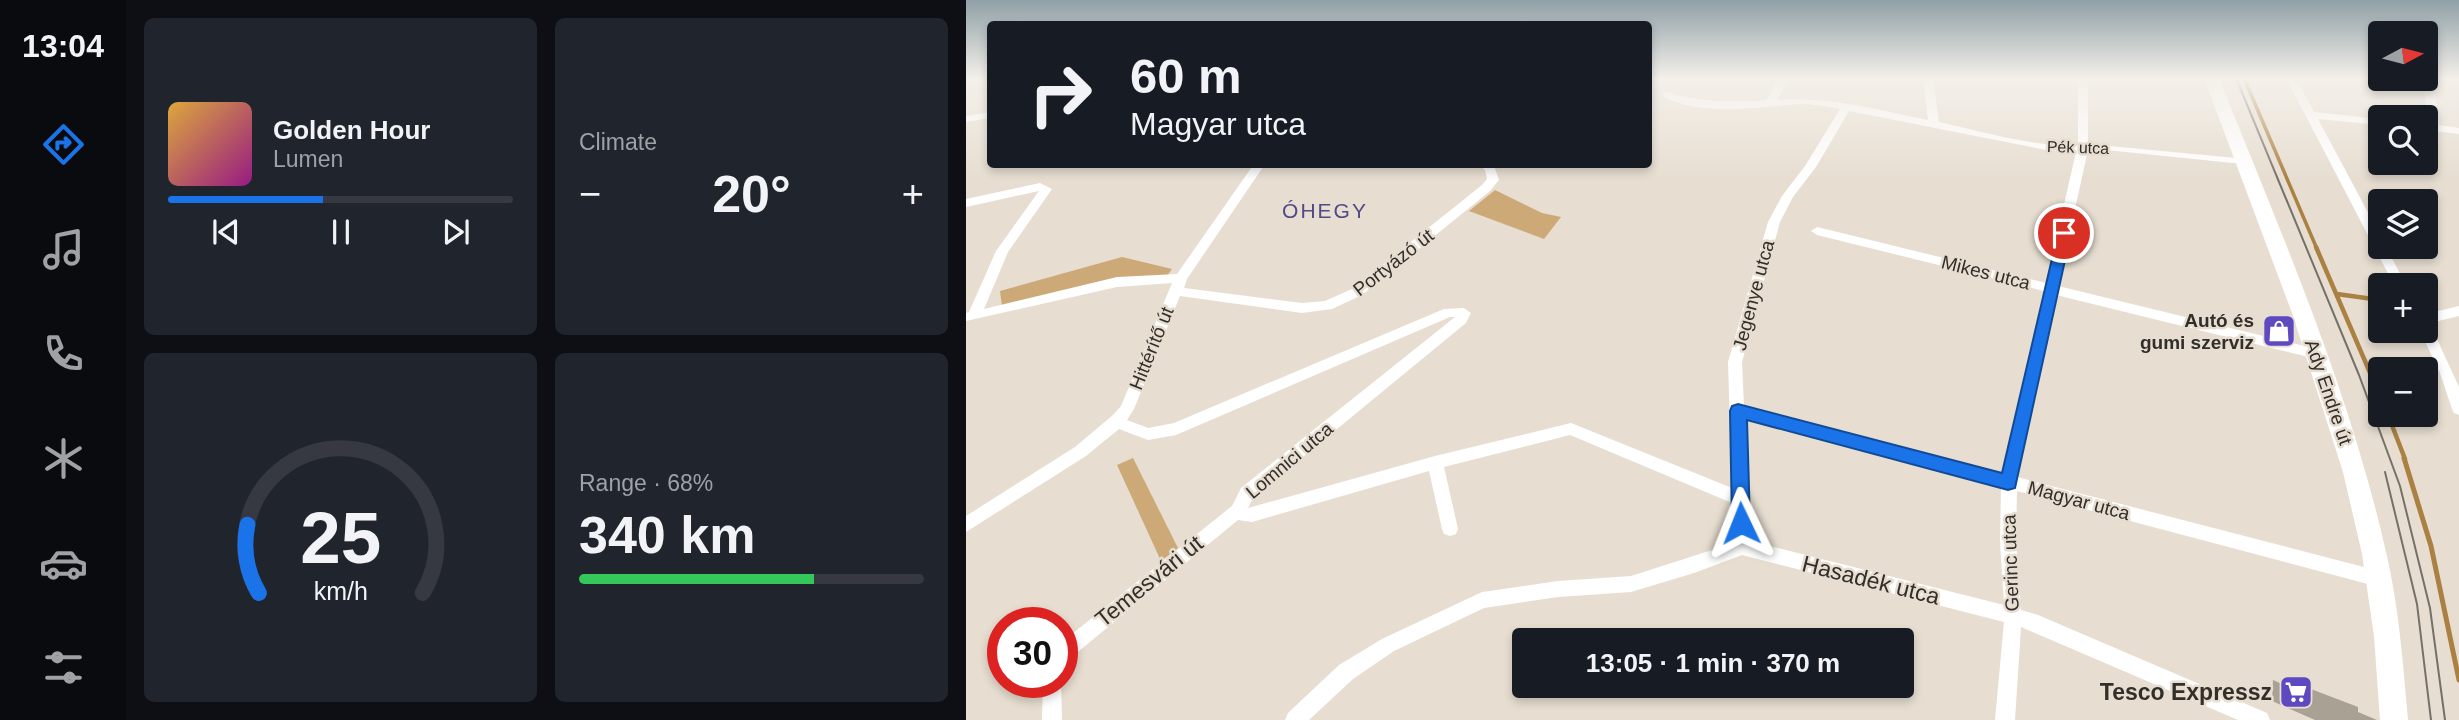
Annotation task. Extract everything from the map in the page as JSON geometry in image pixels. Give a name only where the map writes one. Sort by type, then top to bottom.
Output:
[{"type":"street","name":"Jegenye utca","points":[[1742,547],[1735,362],[1771,230],[1788,196],[1810,167],[1843,112]]},
{"type":"street","name":"Pék utca","points":[[1868,112],[2046,146],[2243,162]]},
{"type":"street","points":[[1932,112],[1934,125]]},
{"type":"street","name":"Gerinc utca","points":[[2005,720],[2013,615],[2008,542],[2008,482],[2083,147],[2083,112]]},
{"type":"street","name":"Ady Endre út","points":[[2224,112],[2317,354],[2355,472],[2379,579],[2389,648],[2394,720]]},
{"type":"street","points":[[2307,112],[2394,273]]},
{"type":"street","points":[[2309,115],[2368,121]]},
{"type":"street","points":[[966,119],[987,116]]},
{"type":"street","points":[[2438,128],[2459,131]]},
{"type":"street","name":"Hittérítő út","points":[[966,525],[1010,500],[1098,442],[1117,422],[1127,409],[1177,285],[1257,168]]},
{"type":"street","name":"Portyázó út","points":[[970,317],[1116,282],[1177,285],[1302,308],[1336,303],[1357,292],[1486,188],[1493,180],[1490,168]]},
{"type":"street","points":[[966,203],[1040,187],[1046,189],[1002,251],[970,317]]},
{"type":"street","name":"Mikes utca","points":[[1817,231],[2317,354]]},
{"type":"street","points":[[2438,316],[2459,311]]},
{"type":"street","name":"Lomnici utca","points":[[1117,422],[1148,434],[1176,429],[1449,312],[1464,313],[1461,320],[1247,493],[1238,510],[1243,515],[1252,515],[1435,463],[1571,429],[1740,499]]},
{"type":"street","points":[[2434,343],[2453,374],[2459,409]]},
{"type":"street","name":"Magyar utca","points":[[1738,411],[2379,579]]},
{"type":"street","points":[[1435,463],[1450,529]]},
{"type":"street","name":"Temesvári út","points":[[1078,641],[1238,510]]},
{"type":"street","points":[[1295,720],[1346,673],[1388,645],[1482,600],[1558,589],[1631,584],[1742,547]]},
{"type":"street","name":"Hasadék utca","points":[[1742,547],[2013,615],[2055,629],[2260,720]]},
{"type":"street","points":[[1052,698],[1052,720]]},
{"type":"shaded area","points":[[1495,190],[1542,213],[1561,217],[1544,239],[1469,211]]},
{"type":"shaded area","points":[[1122,257],[1172,269],[1167,276],[1002,306],[1000,291]]},
{"type":"shaded area","points":[[1133,458],[1178,548],[1161,561],[1117,465]]},
{"type":"building","name":"Tesco Expressz","points":[[2282,678],[2358,707],[2358,712],[2377,720],[2315,720],[2272,701],[2273,680],[2282,684]]},
{"type":"waterway","points":[[2258,112],[2317,249]]},
{"type":"waterway","points":[[2316,247],[2368,368]]},
{"type":"waterway","points":[[2337,294],[2368,298]]},
{"type":"waterway","points":[[2393,427],[2405,459]]},
{"type":"waterway","points":[[2404,458],[2431,546],[2459,680]]},
{"type":"tram line","points":[[2250,112],[2359,375],[2400,486],[2430,608],[2445,720]]},
{"type":"tram line","points":[[2385,472],[2417,604],[2431,720]]},
{"type":"place","name":"Autó és gumi szerviz","points":[[2279,331]]},
{"type":"place","name":"Tesco Expressz","points":[[2296,692]]},
{"type":"district","name":"ÓHEGY","points":[[1325,211]]},
{"type":"route","points":[[1741,523],[1738,411],[2008,482],[2064,233]]}]
